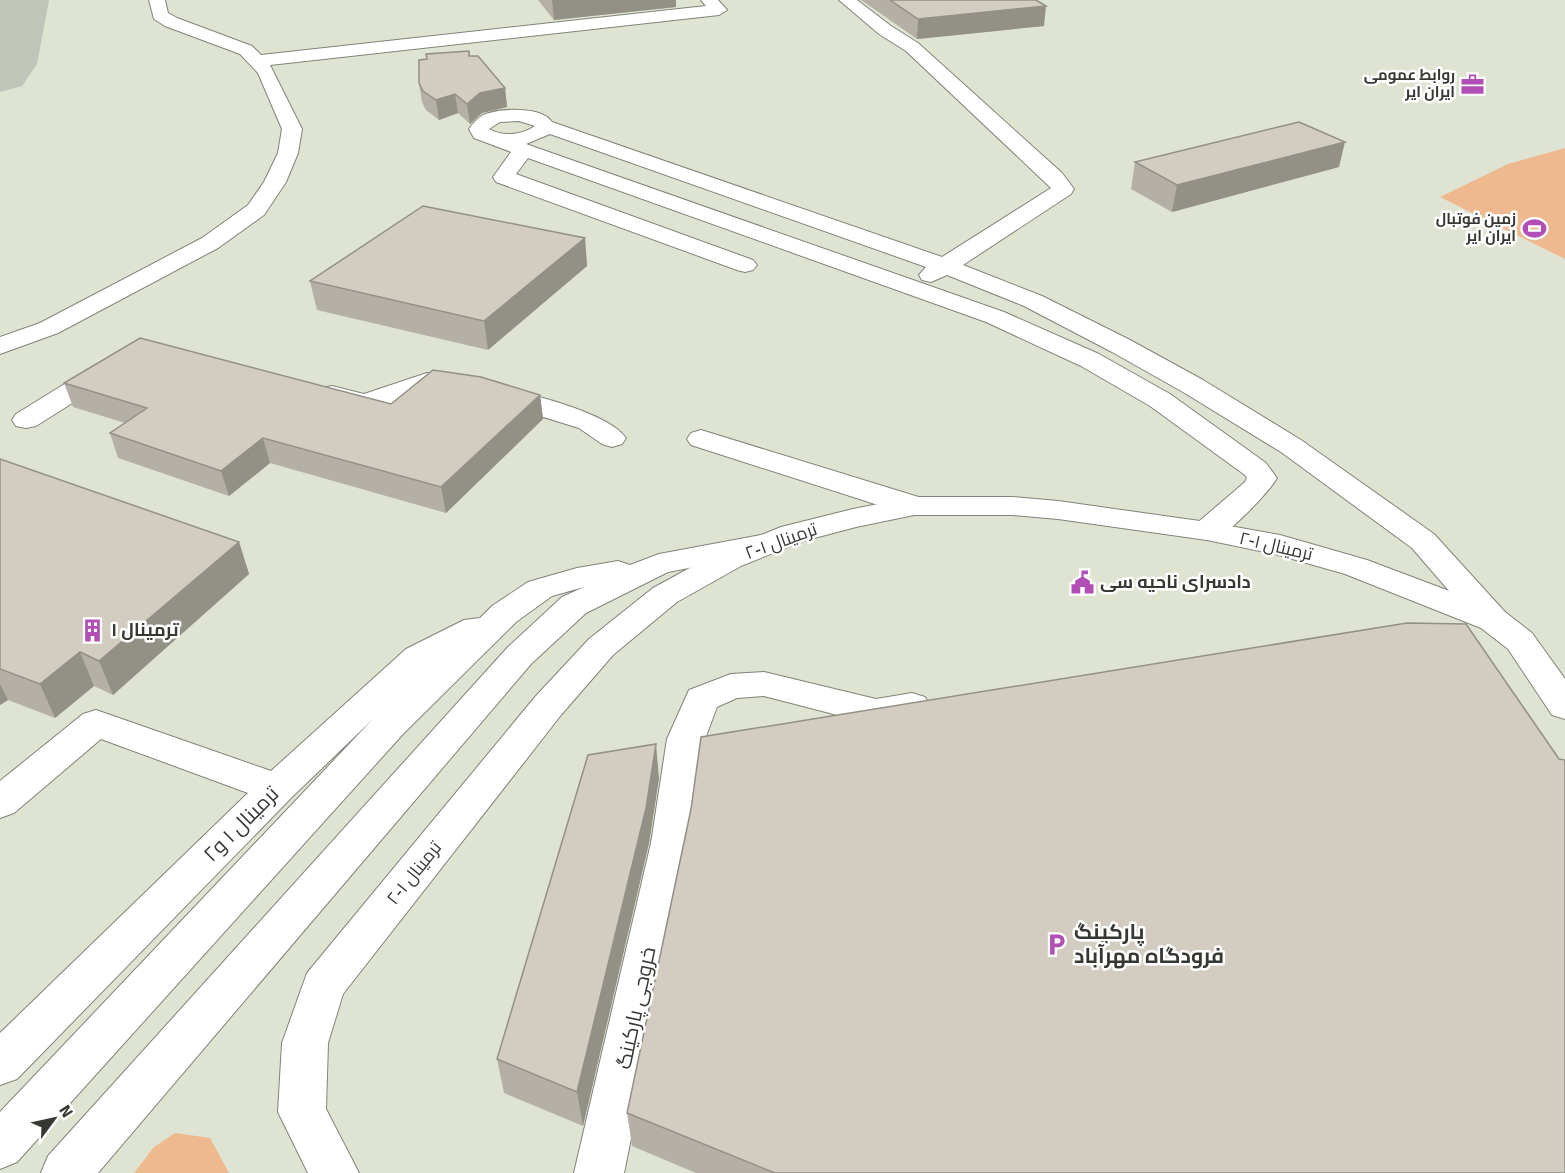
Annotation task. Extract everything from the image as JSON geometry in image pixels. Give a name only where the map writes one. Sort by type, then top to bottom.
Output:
[{"type":"main road","points":[[5,342],[49,328],[210,243],[256,210],[275,182],[288,153],[292,129],[266,70],[246,50],[171,22],[160,15],[157,0]]},
{"type":"main road","points":[[257,61],[719,10],[709,0]]},
{"type":"main road","points":[[847,0],[885,30],[912,47],[1054,178],[1062,189],[912,287]]},
{"type":"main road","points":[[1207,531],[1257,487],[1262,478],[1256,468],[1160,400],[1090,360],[995,317],[488,137],[524,138],[535,135],[545,126],[945,266],[1033,301],[1193,386],[1291,446],[1423,541],[1493,620]]},
{"type":"main road","points":[[523,150],[504,177],[745,265]]},
{"type":"main road","points":[[26,420],[130,354]]},
{"type":"main road","points":[[308,388],[364,402],[388,396],[427,381],[489,392],[589,422],[612,438]]},
{"type":"main road","points":[[701,439],[914,506]]},
{"type":"main road","name":"ترمینال ۱-۲","points":[[333,1173],[302,1112],[305,1043],[323,986],[548,706],[601,647],[665,595],[730,560],[792,534],[853,518],[914,506],[970,505],[1058,510],[1207,531],[1280,545],[1356,567],[1493,620],[1520,641],[1565,706]]},
{"type":"main road","points":[[0,1146],[390,724],[504,614],[540,589],[577,578],[769,543]]},
{"type":"main road","points":[[66,1173],[519,656],[574,605],[658,564]]},
{"type":"main road","name":"ترمینال ۱ و۲","points":[[0,1064],[277,788],[418,657],[504,614]]},
{"type":"main road","points":[[1433,629],[1493,620]]},
{"type":"main road","name":"خروجی پارکینگ","points":[[599,1173],[671,843],[686,739],[702,699],[731,686],[764,684],[876,712],[947,701]]},
{"type":"main road","points":[[0,802],[96,723],[277,788]]},
{"type":"shaded area","points":[[0,0],[1565,0],[1565,1173],[0,1173]]},
{"type":"shaded area","name":"زمین فوتبال ایران ایر","points":[[1565,148],[1565,259],[1440,197],[1508,164]]},
{"type":"shaded area","points":[[175,1133],[210,1138],[229,1173],[134,1173],[154,1147]]},
{"type":"building","points":[[890,0],[1036,0],[1046,6],[918,19]]},
{"type":"building","points":[[469,51],[469,56],[478,56],[505,88],[480,93],[467,104],[455,94],[436,100],[423,91],[419,83],[419,60],[427,59],[426,54]]},
{"type":"building","points":[[1299,122],[1345,142],[1177,185],[1135,162]]},
{"type":"building","points":[[423,206],[585,238],[484,321],[310,281]]},
{"type":"building","points":[[140,338],[391,404],[433,370],[481,377],[540,395],[441,487],[263,438],[221,471],[110,433],[147,408],[64,383]]},
{"type":"building","name":"ترمینال ۱","points":[[0,459],[239,542],[99,661],[80,652],[40,684],[0,669]]},
{"type":"building","name":"پارکینگ فرودگاه مهرآباد","points":[[1407,623],[1466,624],[1559,759],[1565,760],[1565,1173],[775,1173],[627,1113],[691,809],[701,737]]},
{"type":"building","points":[[656,744],[646,808],[577,1092],[497,1059],[588,755]]},
{"type":"taxiway","points":[[0,73],[6,64],[21,0]]},
{"type":"place","name":"روابط عمومی ایران ایر","points":[[1473,84]]},
{"type":"place","name":"زمین فوتبال ایران ایر","points":[[1534,228]]},
{"type":"place","name":"دادسرای ناحیه سی","points":[[1082,582]]},
{"type":"place","name":"ترمینال ۱","points":[[93,630]]},
{"type":"place","name":"پارکینگ فرودگاه مهرآباد","points":[[1056,944]]}]
